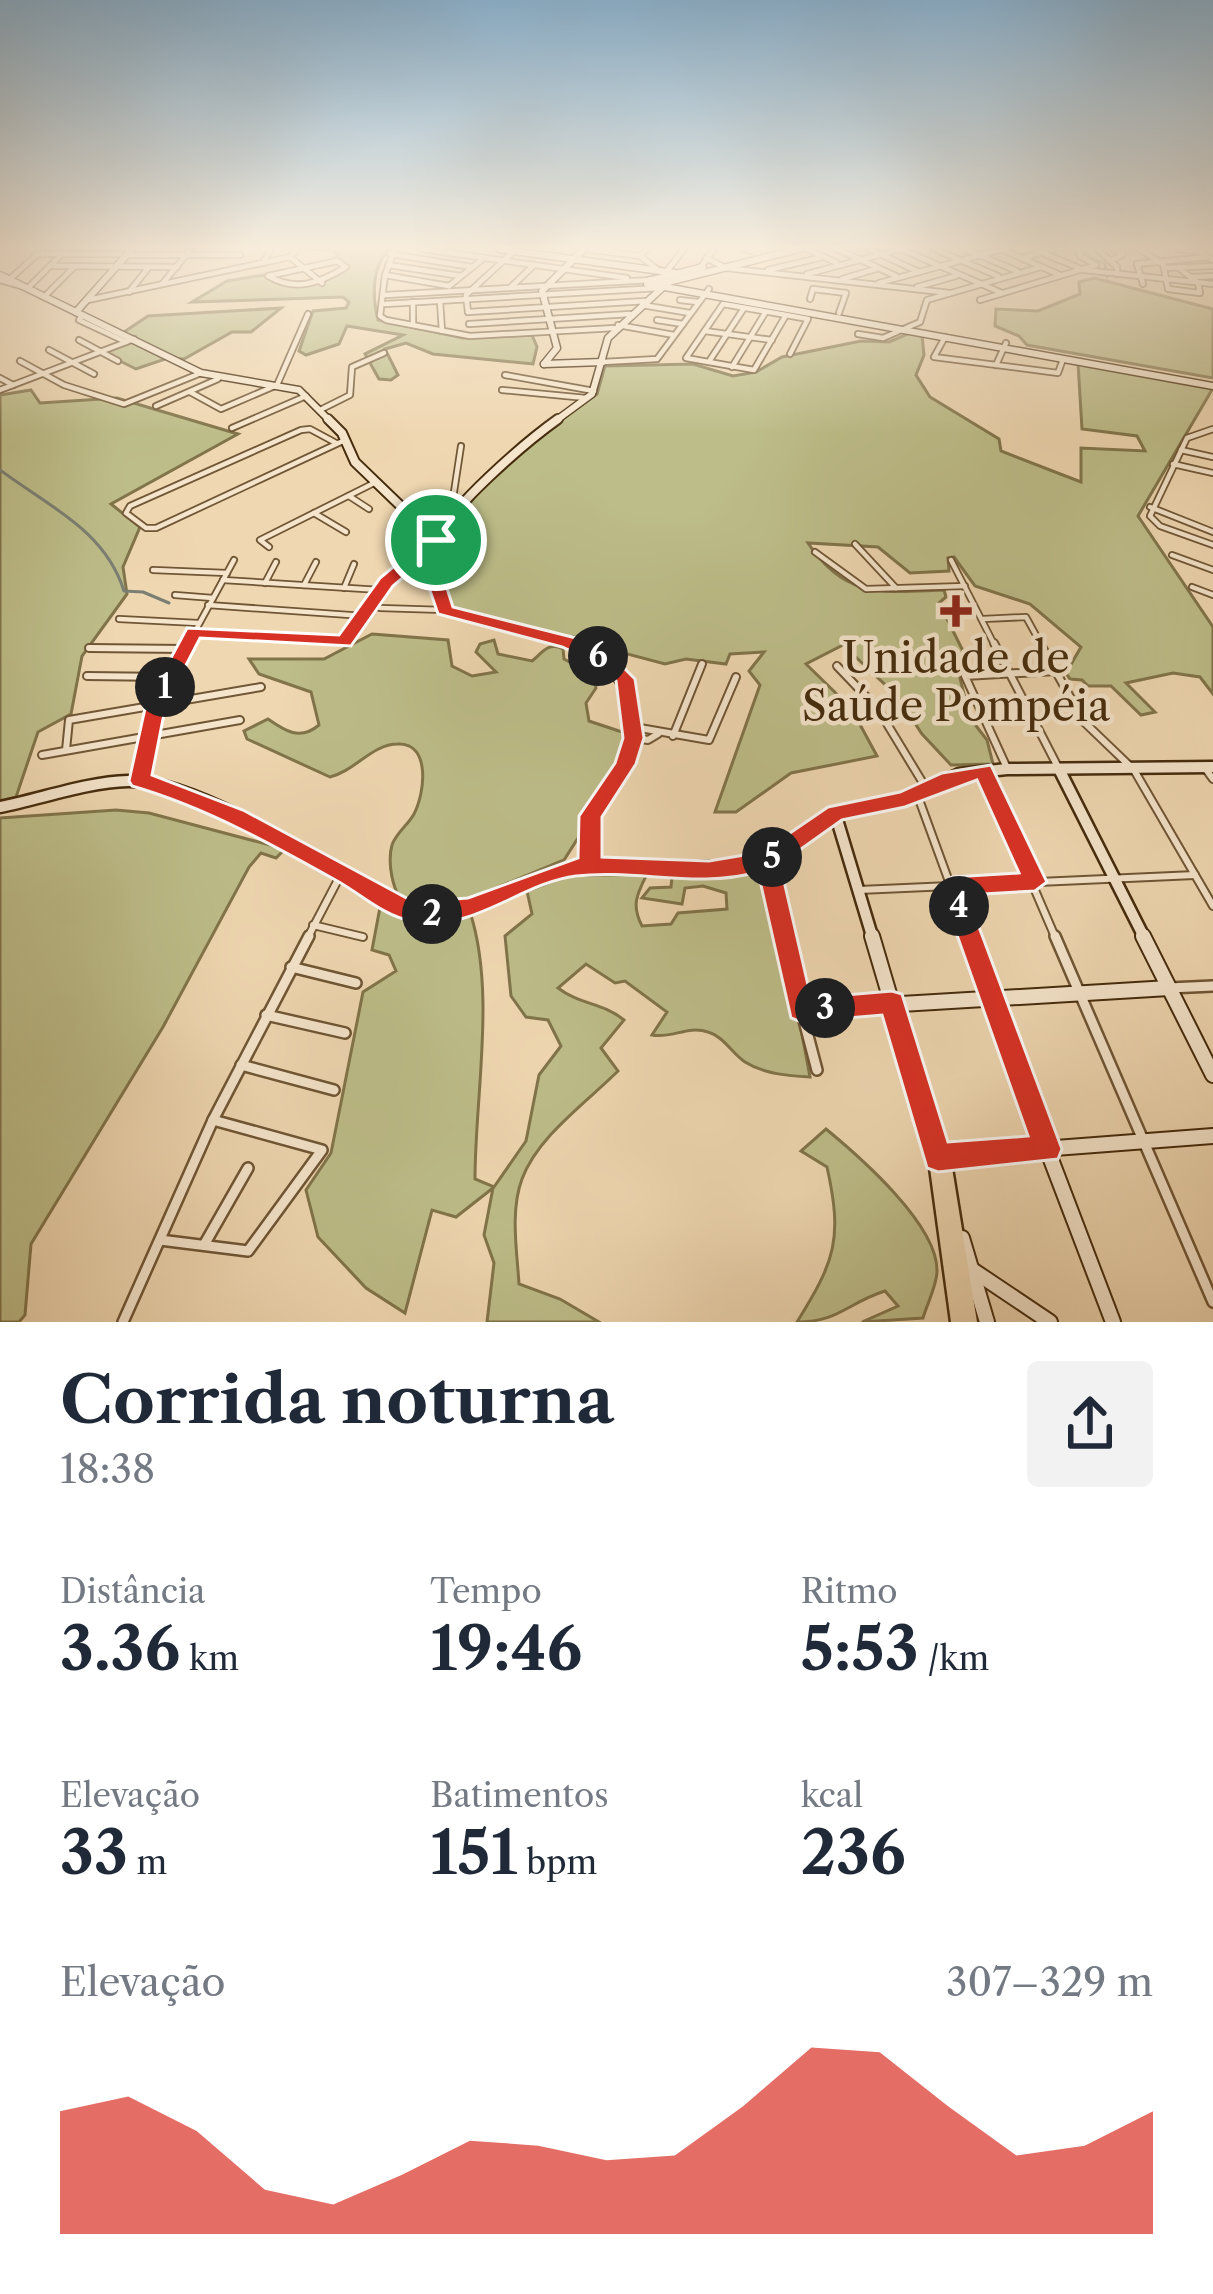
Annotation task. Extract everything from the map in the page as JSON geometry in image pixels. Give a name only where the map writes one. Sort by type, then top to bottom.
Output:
[{"type":"highway","points":[[939,1163],[964,1322]]},
{"type":"main road","points":[[80,311],[202,373],[277,385],[306,396],[355,462],[436,540]]},
{"type":"main road","points":[[547,311],[557,348],[544,364],[603,362]]},
{"type":"main road","points":[[590,866],[590,816],[625,764],[634,732],[626,679],[604,658],[551,637],[445,610],[435,579],[436,540],[508,455],[592,394],[608,338],[633,311]]},
{"type":"main road","points":[[787,311],[1213,384]]},
{"type":"main road","points":[[806,311],[1213,384]]},
{"type":"main road","points":[[1059,769],[1213,1075]]},
{"type":"main road","points":[[0,807],[140,781],[161,784],[236,816],[398,908],[434,914],[470,908],[556,870],[590,866],[709,870],[768,861],[836,813],[983,770],[1210,771]]},
{"type":"main road","points":[[836,813],[987,1322]]},
{"type":"main road","points":[[768,861],[801,1010],[1169,988]]},
{"type":"main road","points":[[939,1163],[1213,1136]]},
{"type":"main road","points":[[1048,1149],[1113,1322]]},
{"type":"main road","points":[[971,1269],[1051,1322]]},
{"type":"street","points":[[382,311],[380,316],[386,320],[470,336],[616,327],[674,335]]},
{"type":"street","points":[[412,311],[413,325]]},
{"type":"street","points":[[441,311],[442,331]]},
{"type":"street","points":[[470,336],[468,312],[488,311]]},
{"type":"street","points":[[603,362],[658,359],[687,311]]},
{"type":"street","points":[[719,311],[686,358],[754,370],[786,315]]},
{"type":"street","points":[[710,361],[742,311]]},
{"type":"street","points":[[732,367],[766,311]]},
{"type":"street","points":[[775,311],[808,319],[790,354]]},
{"type":"street","points":[[858,334],[884,338],[920,322],[924,311]]},
{"type":"street","points":[[190,392],[221,409],[277,385],[308,314]]},
{"type":"street","points":[[469,324],[630,314]]},
{"type":"street","points":[[657,320],[682,324]]},
{"type":"street","points":[[705,331],[772,340]]},
{"type":"street","points":[[945,337],[934,357],[1058,373],[1063,359]]},
{"type":"street","points":[[79,340],[118,361]]},
{"type":"street","points":[[0,390],[130,340]]},
{"type":"street","points":[[965,361],[975,343]]},
{"type":"street","points":[[996,365],[1005,346]]},
{"type":"street","points":[[50,350],[94,374]]},
{"type":"street","points":[[320,410],[350,395],[352,367],[384,353]]},
{"type":"street","points":[[1027,368],[1033,353]]},
{"type":"street","points":[[20,361],[124,404],[202,373]]},
{"type":"street","points":[[505,375],[592,394]]},
{"type":"street","points":[[0,378],[13,385]]},
{"type":"street","points":[[156,406],[218,379]]},
{"type":"street","points":[[502,391],[592,394]]},
{"type":"street","points":[[232,428],[306,396]]},
{"type":"street","points":[[310,429],[340,442],[156,528],[146,528],[126,513],[130,506],[301,430],[310,429]]},
{"type":"street","points":[[1213,429],[1191,436],[1150,507],[1150,516],[1160,526],[1213,545]]},
{"type":"street","points":[[1191,436],[1213,441]]},
{"type":"street","points":[[460,446],[462,483],[452,505],[460,511]]},
{"type":"street","points":[[1181,450],[1213,458]]},
{"type":"street","points":[[1173,464],[1213,472]]},
{"type":"street","points":[[269,547],[260,540],[374,483]]},
{"type":"street","points":[[349,496],[369,509]]},
{"type":"street","points":[[1150,507],[1213,532]]},
{"type":"street","points":[[314,513],[346,532]]},
{"type":"street","points":[[119,619],[344,641],[380,590],[414,554],[436,540]]},
{"type":"street","points":[[855,544],[896,588]]},
{"type":"street","points":[[814,552],[866,589],[965,586]]},
{"type":"street","points":[[1172,555],[1213,570]]},
{"type":"street","points":[[140,781],[156,704],[234,560]]},
{"type":"street","points":[[951,560],[1059,769]]},
{"type":"street","points":[[266,583],[276,562]]},
{"type":"street","points":[[304,585],[316,562]]},
{"type":"street","points":[[344,588],[354,564]]},
{"type":"street","points":[[153,570],[380,590]]},
{"type":"street","points":[[1192,587],[1213,595]]},
{"type":"street","points":[[175,595],[364,616]]},
{"type":"street","points":[[380,608],[428,614],[445,610]]},
{"type":"street","points":[[983,619],[1026,617],[1084,722],[1134,770],[1213,906]]},
{"type":"street","points":[[89,648],[184,649]]},
{"type":"street","points":[[673,736],[702,664]]},
{"type":"street","points":[[837,666],[878,709],[922,791],[1048,1149]]},
{"type":"street","points":[[1007,769],[964,676],[1056,671]]},
{"type":"street","points":[[87,676],[169,677]]},
{"type":"street","points":[[634,732],[652,739],[658,732],[698,741],[714,737],[736,677]]},
{"type":"street","points":[[66,750],[69,720],[261,687]]},
{"type":"street","points":[[42,755],[239,720]]},
{"type":"street","points":[[983,770],[1213,1302]]},
{"type":"street","points":[[123,1322],[213,1120],[342,873]]},
{"type":"street","points":[[859,890],[1195,875]]},
{"type":"street","points":[[313,925],[363,937]]},
{"type":"street","points":[[290,967],[356,983]]},
{"type":"street","points":[[1169,988],[1213,986]]},
{"type":"street","points":[[801,1010],[817,1070]]},
{"type":"street","points":[[266,1015],[345,1033]]},
{"type":"street","points":[[241,1065],[334,1090]]},
{"type":"street","points":[[158,1239],[248,1251],[322,1150],[213,1120]]},
{"type":"street","points":[[204,1245],[248,1168]]},
{"type":"green space","points":[[278,311],[251,332],[232,332],[184,359],[168,358],[136,369],[102,352],[133,338],[124,332],[148,316]]},
{"type":"green space","points":[[313,311],[377,311],[378,320],[463,338],[532,335],[537,347],[533,364],[433,354],[406,343],[385,349],[398,375],[379,379],[365,354],[403,335],[347,326],[339,344],[306,355],[299,351]]},
{"type":"green space","points":[[996,311],[1213,311],[1213,378],[1027,345],[1019,336],[995,326]]},
{"type":"green space","points":[[910,333],[922,335],[924,355],[916,375],[930,397],[999,439],[1001,451],[1081,482],[1081,448],[1145,451],[1137,436],[1082,429],[1078,363],[1213,388],[1138,516],[1213,627],[1213,694],[1200,677],[1173,673],[1126,683],[1155,712],[1141,715],[1111,686],[1088,686],[1070,679],[1066,673],[1081,647],[1030,604],[975,586],[954,557],[948,558],[949,571],[910,573],[878,547],[808,543],[837,575],[868,589],[944,590],[946,597],[939,603],[971,667],[959,674],[970,718],[987,740],[993,764],[951,765],[922,734],[897,696],[843,645],[806,664],[851,708],[877,756],[791,773],[736,812],[715,812],[760,685],[749,671],[764,652],[730,654],[726,664],[686,659],[665,664],[451,607],[441,581],[441,539],[504,460],[597,394],[605,366],[693,364],[733,376],[756,372],[782,357],[861,341],[889,342]]},
{"type":"green space","points":[[31,390],[40,403],[117,398],[238,434],[111,504],[140,527],[123,567],[127,594],[82,656],[71,714],[38,732],[15,800],[0,803],[0,395]]},
{"type":"green space","points":[[372,634],[448,640],[452,666],[472,676],[496,672],[476,652],[480,644],[494,640],[498,654],[532,661],[546,649],[558,647],[564,659],[593,674],[596,688],[586,703],[589,721],[625,733],[627,748],[588,805],[578,838],[564,860],[452,906],[420,908],[397,893],[390,863],[394,841],[414,814],[421,794],[422,771],[416,752],[409,746],[389,745],[330,777],[247,739],[244,731],[268,719],[299,733],[319,725],[311,692],[259,674],[249,659],[324,659]]},
{"type":"green space","points":[[116,810],[149,813],[285,849],[276,858],[261,853],[249,867],[163,1027],[31,1244],[25,1315],[19,1322],[0,1322],[0,818]]},
{"type":"green space","points":[[763,870],[782,928],[810,1077],[752,1066],[708,1032],[652,1035],[667,1012],[625,981],[615,983],[586,964],[558,988],[624,1020],[601,1048],[618,1071],[551,1134],[529,1163],[518,1191],[515,1218],[519,1284],[560,1299],[599,1322],[487,1322],[494,1263],[484,1235],[493,1188],[456,1217],[432,1210],[405,1313],[366,1288],[318,1237],[306,1190],[331,1153],[363,992],[396,971],[389,955],[372,950],[381,902],[414,919],[470,912],[478,943],[483,1009],[475,1179],[494,1187],[526,1141],[539,1075],[561,1046],[548,1020],[526,1017],[511,996],[505,936],[532,914],[527,891],[558,876],[647,874],[637,900],[642,926],[671,924],[678,913],[727,909],[726,893],[703,886],[685,888],[682,904],[642,898],[650,888],[671,887],[672,877]]},
{"type":"green space","points":[[826,1129],[895,1193],[925,1233],[937,1271],[923,1318],[862,1322],[898,1306],[885,1291],[833,1315],[797,1322],[820,1282],[835,1232],[827,1167],[801,1151]]},
{"type":"waterway","points":[[0,470],[89,535],[124,591],[143,592],[169,603]]},
{"type":"place","name":"Unidade de Saúde Pompéia","points":[[956,611]]},
{"type":"route","points":[[436,540],[414,554],[387,582],[344,641],[194,632],[156,704],[140,781],[161,784],[236,816],[405,911],[434,914],[470,908],[572,867],[709,870],[768,861],[801,1010],[892,1002],[938,1157],[1048,1149],[952,887],[1035,882],[983,770],[959,774],[905,799],[836,813],[814,824],[768,861],[746,867],[709,870],[590,866],[590,816],[618,777],[634,738],[626,679],[604,658],[569,643],[516,627],[467,620],[445,610],[435,579],[436,540]]}]
